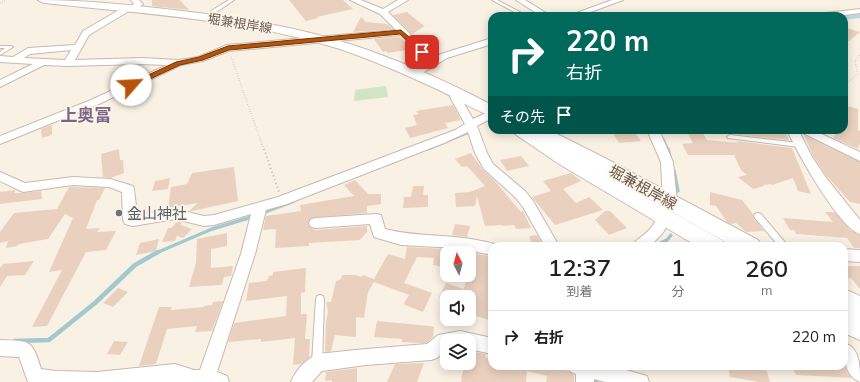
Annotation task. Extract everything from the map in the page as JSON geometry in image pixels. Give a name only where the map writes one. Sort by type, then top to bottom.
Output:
[{"type":"main road","name":"堀兼根岸線","points":[[44,0],[131,6],[234,21],[321,40],[366,54],[416,74],[457,92],[488,110]]},
{"type":"main road","name":"堀兼根岸線","points":[[528,134],[565,160],[667,210],[741,242]]},
{"type":"main road","name":"堀兼根岸線","points":[[529,134],[719,242]]},
{"type":"main road","name":"堀兼根岸線","points":[[542,134],[730,242]]},
{"type":"main road","name":"堀兼根岸線","points":[[543,134],[593,160],[667,210],[709,242]]},
{"type":"main road","points":[[848,300],[860,307]]},
{"type":"main road","points":[[848,322],[860,329]]},
{"type":"street","points":[[354,0],[383,12],[401,32],[433,62]]},
{"type":"street","points":[[383,12],[404,0]]},
{"type":"street","points":[[520,0],[540,12]]},
{"type":"street","points":[[584,12],[619,0]]},
{"type":"street","points":[[68,63],[86,33],[131,6]]},
{"type":"street","points":[[848,12],[860,11]]},
{"type":"street","points":[[0,59],[43,63],[142,61],[178,63],[200,59],[228,48],[401,32]]},
{"type":"street","points":[[416,74],[444,56],[488,42]]},
{"type":"street","points":[[13,61],[28,51],[78,47]]},
{"type":"street","points":[[0,84],[43,63]]},
{"type":"street","points":[[0,140],[96,102],[178,63]]},
{"type":"street","points":[[457,92],[455,97],[473,128],[480,153],[488,166],[520,194],[528,204],[550,242]]},
{"type":"street","points":[[0,176],[23,188],[73,181],[110,183],[124,186],[128,189],[130,220],[133,221],[175,214],[204,221],[259,212],[282,201],[459,132],[473,128],[488,115]]},
{"type":"street","points":[[646,242],[650,240],[659,229],[667,210],[667,162],[655,134]]},
{"type":"street","points":[[794,134],[799,146],[838,206],[860,229]]},
{"type":"street","points":[[826,134],[860,157]]},
{"type":"street","points":[[0,348],[23,349],[28,355],[35,377],[56,380],[97,381],[175,372],[203,380],[248,254],[259,212]]},
{"type":"street","points":[[316,223],[376,219],[379,233],[401,239],[457,242],[488,248]]},
{"type":"street","points":[[848,255],[860,256]]},
{"type":"street","points":[[300,382],[317,364],[366,357],[431,352],[444,341],[460,339],[488,345]]},
{"type":"street","points":[[848,354],[860,373]]},
{"type":"street","points":[[586,371],[640,382]]},
{"type":"lane","points":[[213,12],[232,0]]},
{"type":"lane","points":[[494,0],[517,12]]},
{"type":"lane","points":[[0,47],[11,47],[0,54]]},
{"type":"lane","points":[[730,137],[799,146]]},
{"type":"lane","points":[[758,216],[781,242]]},
{"type":"lane","points":[[317,364],[320,299]]},
{"type":"path","points":[[0,3],[6,0]]},
{"type":"path","points":[[228,48],[282,201]]},
{"type":"path","points":[[848,82],[858,74],[855,61],[860,54]]},
{"type":"green space","points":[[386,86],[388,97],[354,101],[355,90]]},
{"type":"building","points":[[152,0],[180,0],[189,10],[152,6]]},
{"type":"building","points":[[289,0],[343,0],[353,9],[306,21]]},
{"type":"building","points":[[407,12],[425,26],[412,34],[393,15]]},
{"type":"building","points":[[361,17],[366,22],[387,24],[393,29],[353,32]]},
{"type":"building","points":[[848,28],[860,32],[848,42]]},
{"type":"building","points":[[400,37],[413,49],[388,53],[386,51],[383,52],[374,39]]},
{"type":"building","points":[[453,105],[461,120],[445,123],[448,128],[410,138],[405,128],[417,125],[413,115],[419,114],[416,111]]},
{"type":"building","points":[[848,106],[858,109],[858,130],[860,131],[860,143],[858,149],[833,138],[836,134],[848,134]]},
{"type":"building","points":[[52,125],[52,135],[42,138],[41,129]]},
{"type":"building","points":[[613,134],[636,134],[641,141],[619,143]]},
{"type":"building","points":[[688,134],[703,134],[707,140],[739,143],[736,141],[792,148],[811,194],[798,191],[793,178],[772,185],[764,184],[764,186],[753,189],[738,177],[747,175],[741,170],[734,155],[688,155],[682,144],[693,143]]},
{"type":"building","points":[[730,134],[786,134],[789,140]]},
{"type":"building","points":[[804,135],[860,162],[860,204],[850,202],[826,175],[813,156]]},
{"type":"building","points":[[119,149],[120,160],[123,160],[124,173],[110,178],[103,177],[101,154]]},
{"type":"building","points":[[471,153],[483,170],[494,180],[521,212],[523,211],[531,228],[516,229],[514,225],[485,226],[477,196],[475,206],[456,207],[455,193],[470,192],[485,186],[467,166],[462,167],[455,159]]},
{"type":"building","points":[[521,156],[529,166],[507,171],[500,160]]},
{"type":"building","points":[[234,167],[238,201],[192,211],[189,211],[198,203],[168,208],[171,187],[187,184],[192,173]]},
{"type":"building","points":[[571,173],[581,181],[563,189],[576,203],[589,197],[603,210],[555,225],[532,197],[551,191],[543,181]]},
{"type":"building","points":[[170,178],[168,189],[152,191],[155,181]]},
{"type":"building","points":[[355,180],[368,194],[381,194],[381,204],[367,206],[367,213],[311,218],[308,224],[311,228],[316,230],[367,226],[367,232],[360,240],[309,243],[309,246],[275,248],[276,229],[263,230],[266,216],[301,211],[300,205],[354,196],[344,185]]},
{"type":"building","points":[[413,186],[424,186],[423,195],[428,195],[428,207],[403,208],[404,197],[411,197]]},
{"type":"building","points":[[69,187],[105,188],[99,200],[97,200],[86,229],[100,228],[97,232],[116,231],[106,250],[86,252],[47,326],[32,327],[62,270],[49,272],[73,218],[65,214],[48,239],[19,244],[17,246],[6,248],[8,241],[0,243],[0,232],[14,213],[57,209]]},
{"type":"building","points":[[15,190],[15,193],[41,191],[42,199],[0,204],[0,192]]},
{"type":"building","points":[[710,192],[742,200],[753,214],[754,219],[764,231],[746,232],[736,223],[731,224],[727,222],[716,206],[710,205]]},
{"type":"building","points":[[605,211],[610,211],[627,228],[609,235],[595,220]]},
{"type":"building","points":[[825,212],[835,212],[850,230],[860,235],[860,248],[854,248],[847,238],[796,234],[794,230],[790,230],[783,218],[833,222]]},
{"type":"building","points":[[178,221],[182,222],[181,225],[192,229],[183,238],[177,236],[175,241],[162,242],[168,228],[171,228]]},
{"type":"building","points":[[455,224],[470,226],[467,237],[452,235]]},
{"type":"building","points":[[227,233],[227,246],[211,249],[211,268],[233,266],[231,276],[224,277],[222,285],[189,287],[196,263],[197,239]]},
{"type":"building","points":[[537,235],[541,242],[531,242],[529,236]]},
{"type":"building","points":[[159,239],[156,251],[136,255],[140,243]]},
{"type":"building","points":[[407,247],[440,249],[440,266],[433,265],[434,258],[417,257],[404,283],[432,293],[423,312],[405,305],[404,303],[409,295],[374,282],[368,292],[364,318],[356,317],[356,337],[335,335],[331,351],[325,352],[326,322],[328,312],[326,302],[331,302],[336,281],[341,279],[342,275],[356,275],[361,277],[363,275],[374,279],[388,254],[405,259]]},
{"type":"building","points":[[476,254],[488,256],[488,320],[476,316],[476,290],[442,290],[446,283],[464,289],[466,282],[476,282]]},
{"type":"building","points":[[34,261],[25,275],[7,276],[0,287],[0,268],[3,264]]},
{"type":"building","points":[[848,266],[860,266],[860,289],[851,278],[848,278]]},
{"type":"building","points":[[306,268],[305,292],[301,293],[301,314],[307,314],[305,339],[310,339],[309,357],[301,364],[293,365],[295,338],[261,342],[261,339],[228,342],[234,323],[286,316],[287,296],[246,301],[249,283],[266,281],[269,276],[273,275],[273,272]]},
{"type":"building","points":[[118,288],[128,292],[113,307],[103,303]]},
{"type":"building","points":[[223,301],[212,331],[195,332],[197,326],[167,329],[156,364],[139,366],[159,307],[172,307],[170,310],[204,307],[212,305],[213,302]]},
{"type":"building","points":[[377,321],[434,327],[433,337],[426,343],[419,343],[402,342],[402,339],[374,337]]},
{"type":"building","points":[[114,341],[128,342],[120,355],[107,354]]},
{"type":"building","points":[[476,352],[486,354],[485,357],[488,358],[488,370],[566,370],[574,375],[574,382],[546,382],[547,376],[527,371],[526,382],[461,382],[463,370],[476,370]]},
{"type":"building","points":[[424,363],[417,382],[387,382],[395,364]]},
{"type":"building","points":[[357,368],[357,382],[332,382],[332,380],[325,381],[326,372]]},
{"type":"building","points":[[729,370],[766,370],[770,382],[759,382],[730,377]]},
{"type":"building","points":[[793,370],[846,370],[852,378],[796,375]]},
{"type":"waterway","points":[[848,16],[860,14]]},
{"type":"waterway","points":[[428,149],[469,132]]},
{"type":"waterway","points":[[663,139],[668,150]]},
{"type":"waterway","points":[[668,149],[671,161]]},
{"type":"waterway","points":[[674,171],[678,191]]},
{"type":"waterway","points":[[262,213],[294,201]]},
{"type":"waterway","points":[[157,253],[212,229],[255,216]]},
{"type":"waterway","points":[[663,242],[667,240],[671,235]]},
{"type":"waterway","points":[[15,341],[49,340],[95,303],[135,265],[157,253]]},
{"type":"waterway","points":[[596,370],[596,382]]},
{"type":"place","name":"金山神社","points":[[119,213]]},
{"type":"district","name":"上奥富","points":[[86,114]]},
{"type":"route","points":[[131,85],[178,63],[188,63],[228,48],[401,32],[422,52]]}]
